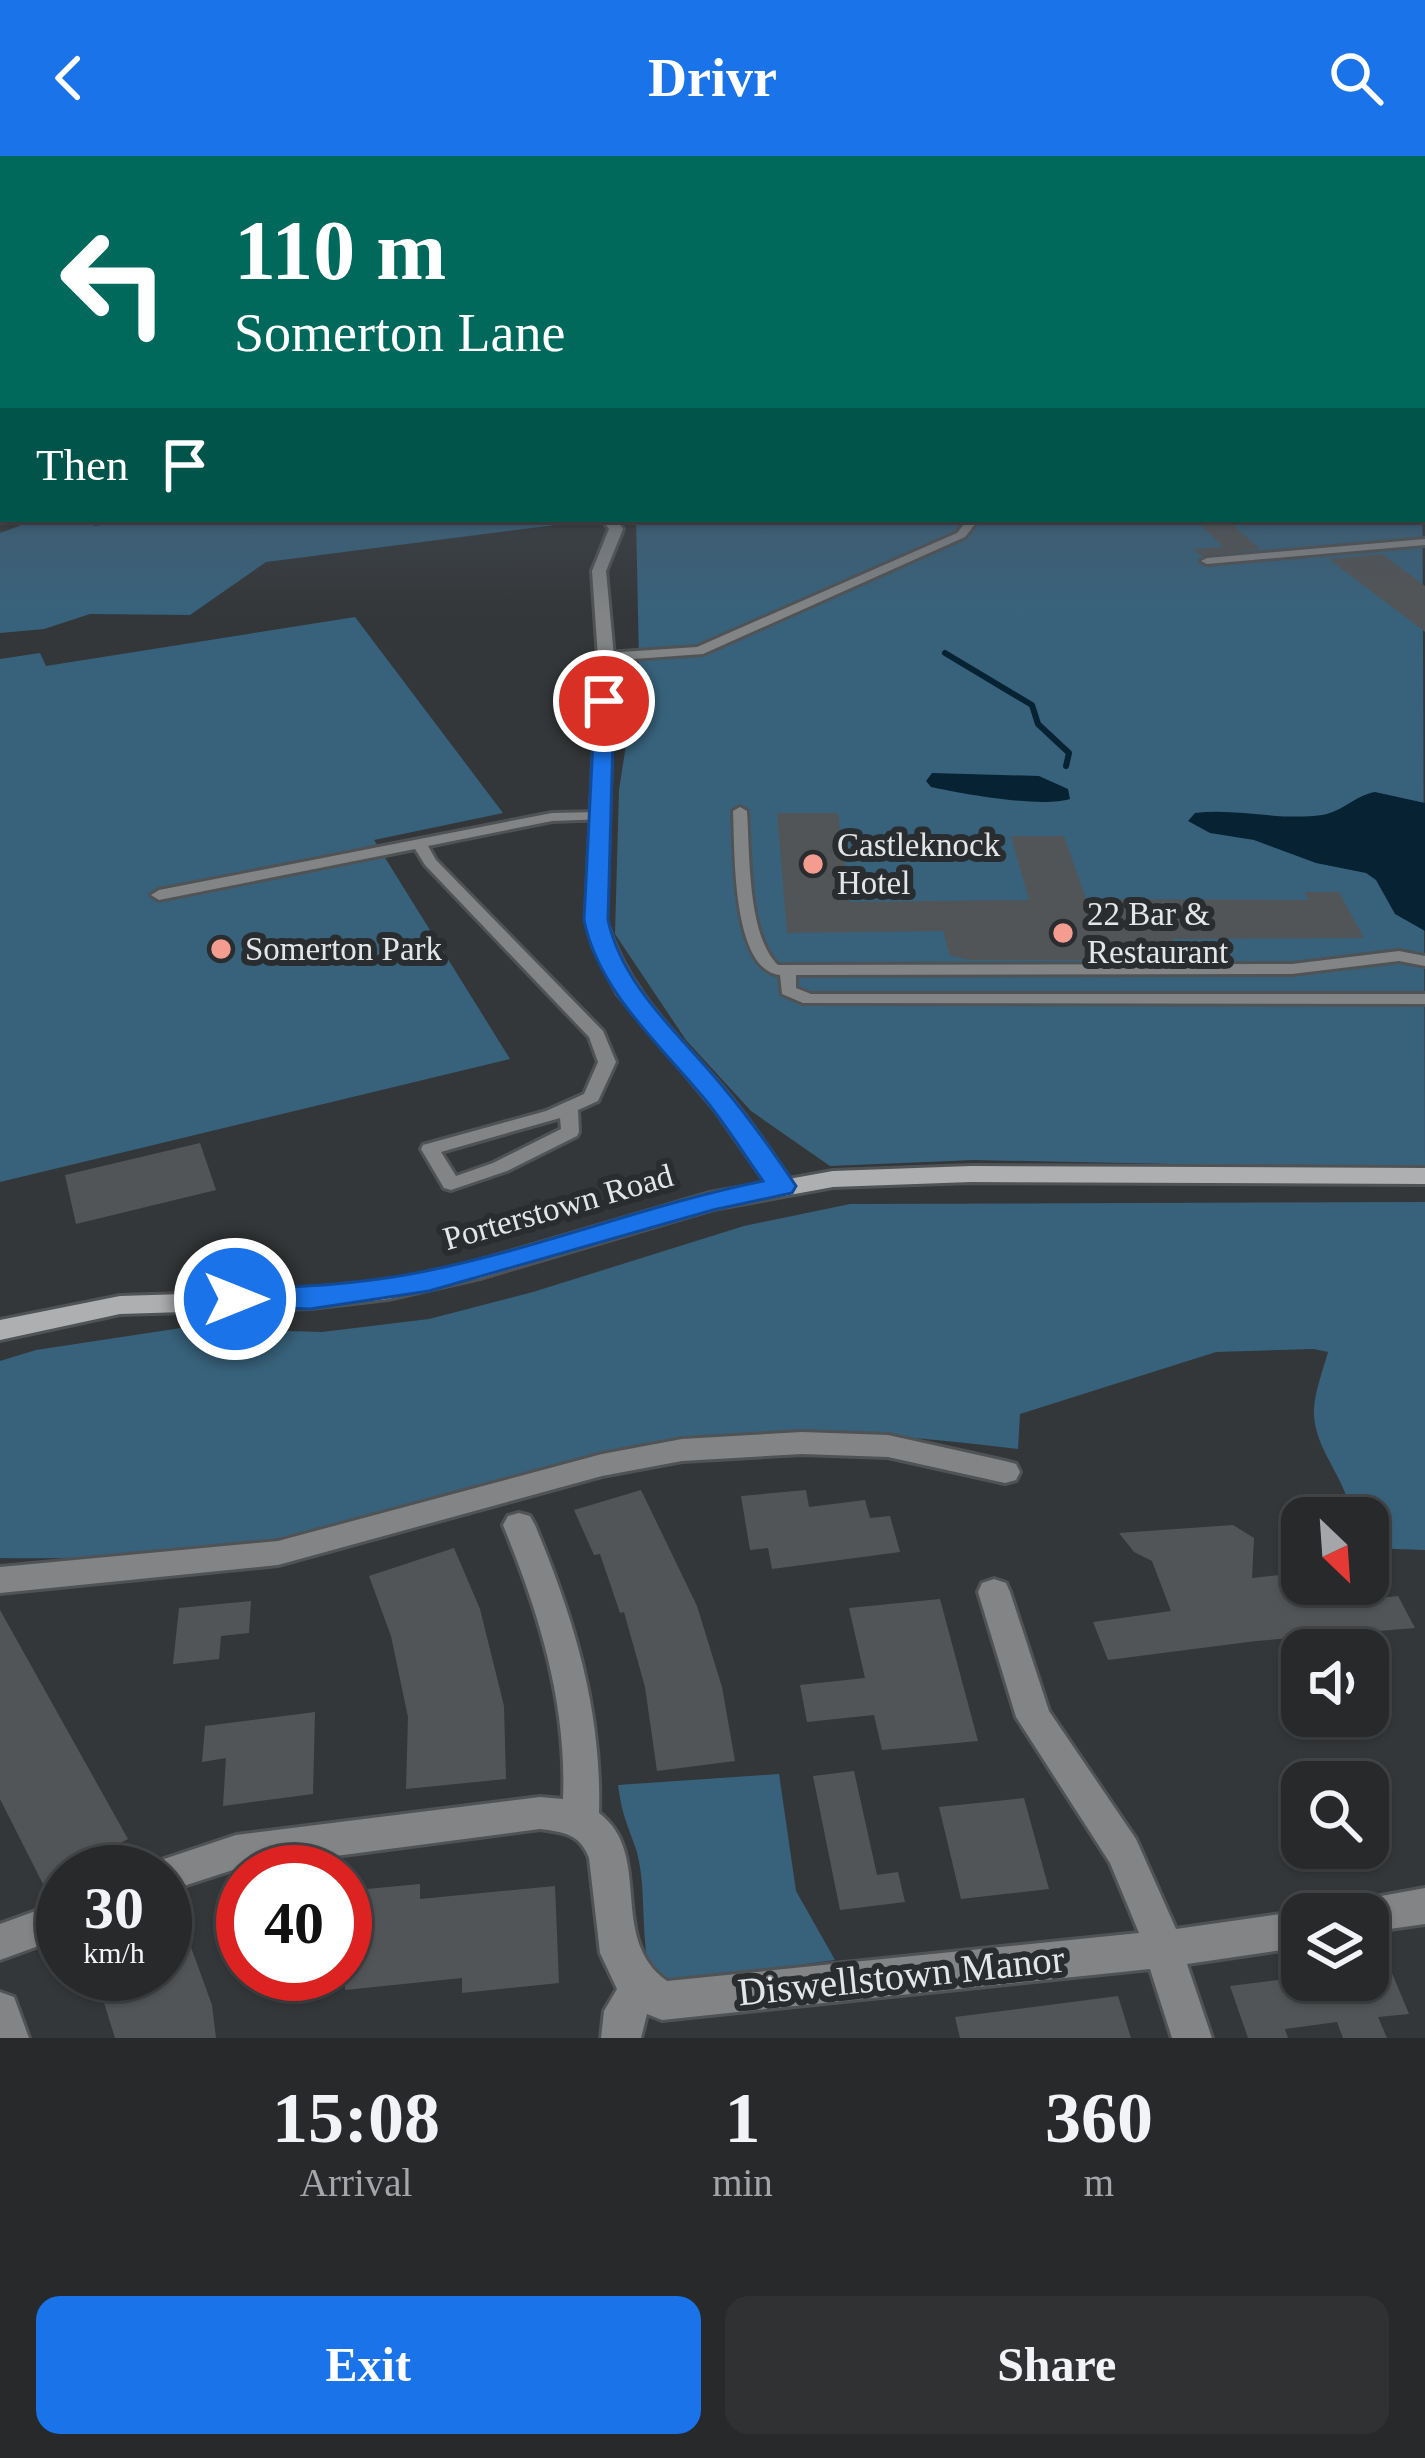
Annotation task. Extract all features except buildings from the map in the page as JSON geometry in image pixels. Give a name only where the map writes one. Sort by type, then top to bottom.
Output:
[{"type":"street","points":[[611,522],[616,529],[599,571],[598,595],[606,657],[596,920],[609,961],[668,1045],[716,1095],[782,1186]]},
{"type":"street","name":"Porterstown Road","points":[[0,1330],[120,1305],[310,1299],[388,1289],[470,1272],[710,1201],[782,1186],[871,1176],[1425,1176]]},
{"type":"street","points":[[0,1580],[278,1553],[583,1470],[682,1450],[802,1443],[888,1447],[1006,1472]]},
{"type":"street","points":[[519,1525],[551,1600],[568,1660],[578,1727],[581,1814]]},
{"type":"street","points":[[994,1592],[1033,1718],[1123,1851],[1163,1949],[1192,2038]]},
{"type":"street","points":[[192,1867],[260,1848],[540,1813],[581,1814],[592,1822],[609,1858],[617,1942],[626,1975],[641,1991],[624,2011],[621,2038]]},
{"type":"street","points":[[1389,1911],[1425,1906]]},
{"type":"street","points":[[0,1942],[36,1929]]},
{"type":"street","name":"Diswellstown Manor","points":[[641,1991],[662,2000],[1163,1949],[1281,1932]]},
{"type":"street","points":[[0,2012],[9,2038]]},
{"type":"lane","points":[[606,657],[699,651],[961,535],[972,522]]},
{"type":"lane","points":[[1207,561],[1425,542]]},
{"type":"lane","points":[[1404,544],[1425,559]]},
{"type":"lane","points":[[740,811],[755,945],[765,966],[788,973],[1312,968],[1399,956],[1425,962]]},
{"type":"lane","points":[[159,895],[552,817],[600,816]]},
{"type":"lane","points":[[418,843],[430,862],[597,1035],[607,1062],[592,1097],[552,1114],[430,1149],[451,1184],[500,1167],[570,1132],[569,1107]]},
{"type":"lane","points":[[1142,969],[1151,998]]},
{"type":"lane","points":[[788,973],[788,990],[809,998],[1425,999]]},
{"type":"shaded area","points":[[30,522],[92,522],[94,526],[129,522],[579,522],[266,562],[190,615],[90,614],[44,629],[0,633],[0,533]]},
{"type":"shaded area","points":[[636,522],[1423,522],[1425,1169],[974,1160],[830,1166],[751,1111],[686,1040],[615,934],[619,790],[639,661]]},
{"type":"shaded area","name":"Somerton Park","points":[[355,617],[503,813],[374,840],[510,1059],[0,1182],[0,659],[40,653],[46,666]]},
{"type":"shaded area","points":[[932,773],[1039,776],[1068,789],[1070,799],[1022,801],[945,790],[926,781]]},
{"type":"shaded area","points":[[1375,792],[1425,803],[1425,931],[1395,914],[1376,880],[1366,873],[1316,863],[1254,840],[1210,833],[1188,821],[1195,813],[1211,812],[1322,815]]},
{"type":"shaded area","points":[[1425,1202],[1425,1550],[1389,1549],[1389,1497],[1346,1497],[1315,1424],[1316,1395],[1328,1352],[1314,1349],[1216,1352],[1020,1414],[1018,1449],[845,1434],[715,1436],[571,1461],[374,1520],[274,1543],[137,1556],[0,1558],[0,1361],[36,1350],[181,1328],[322,1332],[429,1319],[744,1226],[850,1204]]},
{"type":"shaded area","points":[[779,1774],[796,1891],[835,1960],[674,1982],[650,1972],[639,1863],[618,1785]]},
{"type":"waterway","points":[[945,653],[1032,705],[1038,724],[1069,753],[1066,766]]},
{"type":"place","name":"Castleknock Hotel","points":[[813,864]]},
{"type":"place","name":"22 Bar & Restaurant","points":[[1063,933]]},
{"type":"place","name":"Somerton Park","points":[[221,949]]},
{"type":"route","points":[[235,1299],[310,1299],[429,1281],[710,1201],[782,1186],[716,1095],[642,1011],[602,946],[596,920],[604,701]]}]
